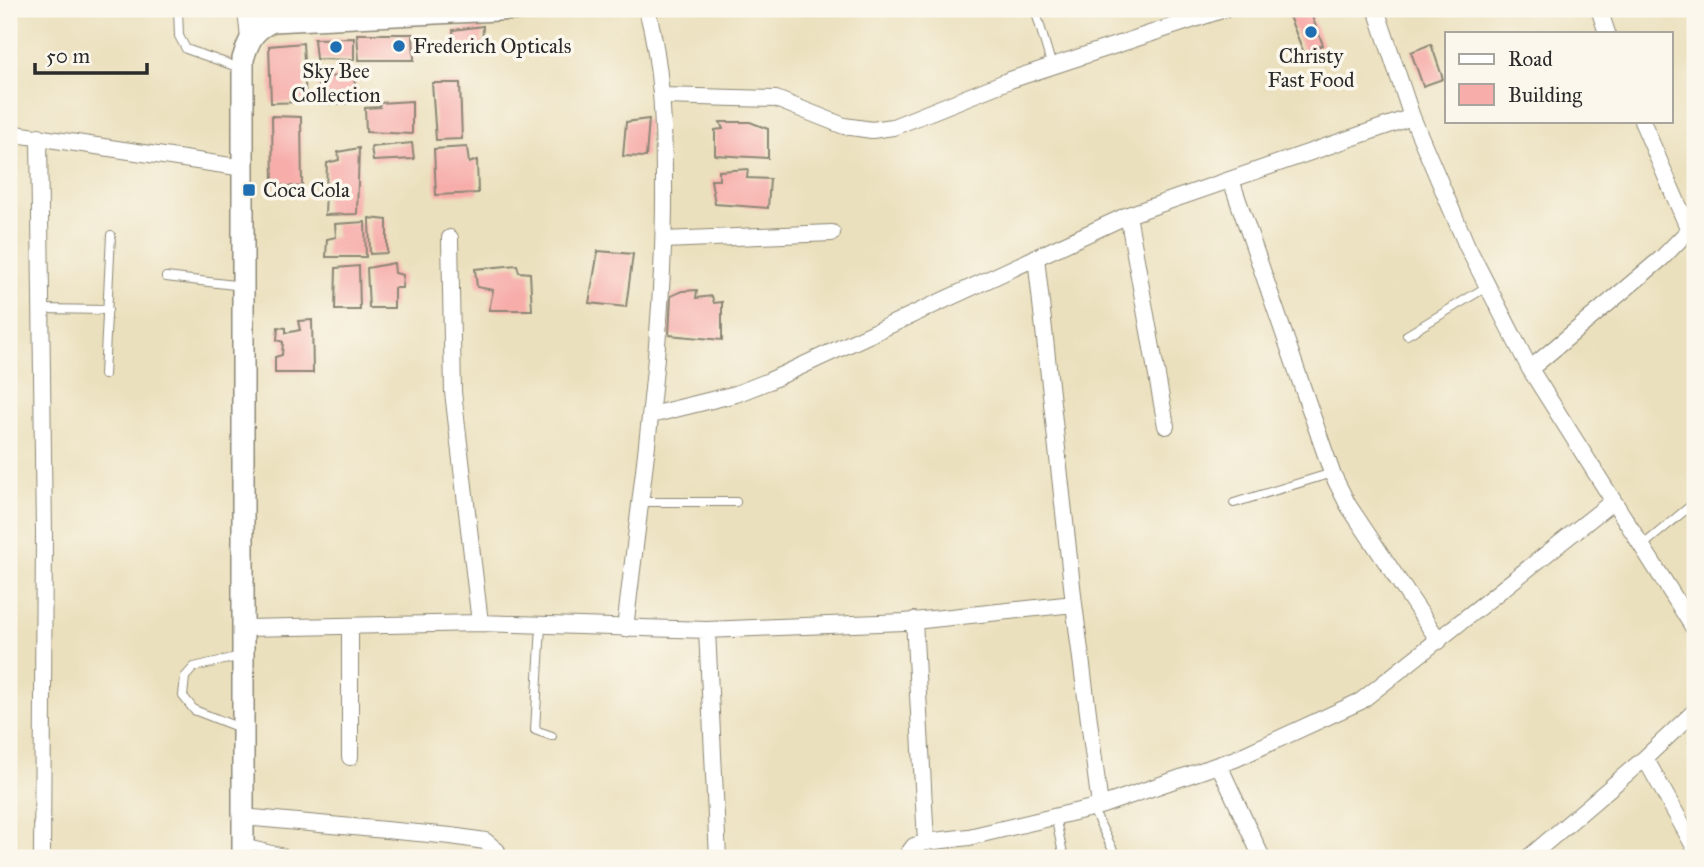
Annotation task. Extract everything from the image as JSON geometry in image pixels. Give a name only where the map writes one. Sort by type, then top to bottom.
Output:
[{"type":"street","points":[[243,851],[243,59],[249,39],[246,9]]},
{"type":"street","points":[[249,39],[260,27],[273,21],[520,9]]},
{"type":"street","points":[[625,629],[651,415],[664,240],[662,96],[647,9]]},
{"type":"street","points":[[662,96],[776,99],[845,126],[872,130],[893,127],[1010,80],[1225,9]]},
{"type":"street","points":[[1376,9],[1412,117],[1467,246],[1530,369],[1695,630]]},
{"type":"street","points":[[1599,9],[1607,32]]},
{"type":"street","points":[[651,415],[736,394],[769,381],[1128,215],[1412,117]]},
{"type":"street","points":[[1530,369],[1662,258],[1692,227],[1642,122]]},
{"type":"street","points":[[9,133],[244,168]]},
{"type":"street","points":[[39,136],[44,534],[43,858]]},
{"type":"street","points":[[1231,180],[1332,472],[1348,506],[1438,641]]},
{"type":"street","points":[[1128,215],[1166,426]]},
{"type":"street","points":[[664,240],[832,233]]},
{"type":"street","points":[[450,238],[453,392],[480,623]]},
{"type":"street","points":[[1036,257],[1096,807]]},
{"type":"street","points":[[905,858],[914,846],[926,842],[969,837],[1096,807],[1219,765],[1361,701],[1612,502]]},
{"type":"street","points":[[242,628],[480,623],[707,630],[914,621],[1074,604]]},
{"type":"street","points":[[914,621],[926,842]]},
{"type":"street","points":[[350,626],[351,757]]},
{"type":"street","points":[[707,630],[718,858]]},
{"type":"street","points":[[1528,858],[1645,758],[1695,711]]},
{"type":"street","points":[[1645,758],[1695,848]]},
{"type":"street","points":[[1219,765],[1262,858]]},
{"type":"street","points":[[243,817],[485,841],[497,851],[497,858]]},
{"type":"lane","points":[[178,9],[179,36],[186,49],[243,69]]},
{"type":"lane","points":[[1035,9],[1052,66]]},
{"type":"lane","points":[[104,375],[111,235]]},
{"type":"lane","points":[[166,277],[244,286]]},
{"type":"lane","points":[[1407,335],[1488,286]]},
{"type":"lane","points":[[41,309],[108,310]]},
{"type":"lane","points":[[1234,503],[1332,472]]},
{"type":"lane","points":[[639,502],[736,502]]},
{"type":"lane","points":[[1641,547],[1695,502]]},
{"type":"lane","points":[[541,625],[535,730],[552,736]]},
{"type":"lane","points":[[242,655],[194,667],[185,677],[183,696],[194,710],[243,729]]},
{"type":"lane","points":[[1096,807],[1117,858]]},
{"type":"lane","points":[[1055,816],[1064,858]]},
{"type":"lane","points":[[243,851],[284,853],[289,858]]},
{"type":"building","points":[[1286,9],[1309,9],[1323,45],[1304,53]]},
{"type":"building","points":[[483,26],[482,49],[455,51],[453,30]]},
{"type":"building","points":[[357,34],[413,34],[414,60],[359,60]]},
{"type":"building","points":[[354,38],[354,60],[316,59],[314,39]]},
{"type":"building","points":[[303,43],[306,102],[271,103],[269,46]]},
{"type":"building","points":[[1431,44],[1443,79],[1423,86],[1411,52]]},
{"type":"building","points":[[354,76],[357,103],[319,104],[318,77]]},
{"type":"building","points":[[432,83],[460,83],[462,139],[436,140]]},
{"type":"building","points":[[412,101],[412,134],[366,132],[365,108],[380,107],[379,103]]},
{"type":"building","points":[[272,116],[301,117],[302,187],[273,185]]},
{"type":"building","points":[[649,119],[646,157],[623,156],[626,122]]},
{"type":"building","points":[[720,122],[750,122],[768,129],[768,158],[715,155],[715,130],[723,129]]},
{"type":"building","points":[[412,143],[414,159],[373,161],[371,147]]},
{"type":"building","points":[[467,147],[469,163],[477,160],[478,193],[436,195],[434,149]]},
{"type":"building","points":[[359,148],[357,214],[325,215],[327,163],[339,160],[338,152]]},
{"type":"building","points":[[748,169],[747,178],[770,179],[768,208],[715,204],[711,180],[719,180],[719,171]]},
{"type":"building","points":[[369,218],[387,220],[387,253],[370,254]]},
{"type":"building","points":[[365,222],[366,257],[326,257],[327,239],[336,237],[335,224]]},
{"type":"building","points":[[598,251],[633,254],[626,307],[589,303]]},
{"type":"building","points":[[394,263],[395,273],[403,275],[402,288],[394,288],[394,308],[369,308],[367,268]]},
{"type":"building","points":[[517,265],[519,272],[530,273],[532,310],[489,310],[493,290],[477,287],[475,269]]},
{"type":"building","points":[[359,266],[360,310],[335,310],[336,268]]},
{"type":"building","points":[[697,290],[696,298],[712,296],[714,303],[722,302],[722,340],[669,335],[671,296],[682,291]]},
{"type":"building","points":[[312,320],[313,373],[275,373],[275,357],[282,355],[283,342],[277,340],[278,327],[286,328],[286,333],[300,330],[298,321]]},
{"type":"place","name":"Christy Fast Food","points":[[1311,32]]},
{"type":"place","name":"Frederich Opticals","points":[[399,46]]},
{"type":"place","name":"Sky Bee Collection","points":[[336,47]]},
{"type":"place","name":"Coca Cola","points":[[249,190]]}]
